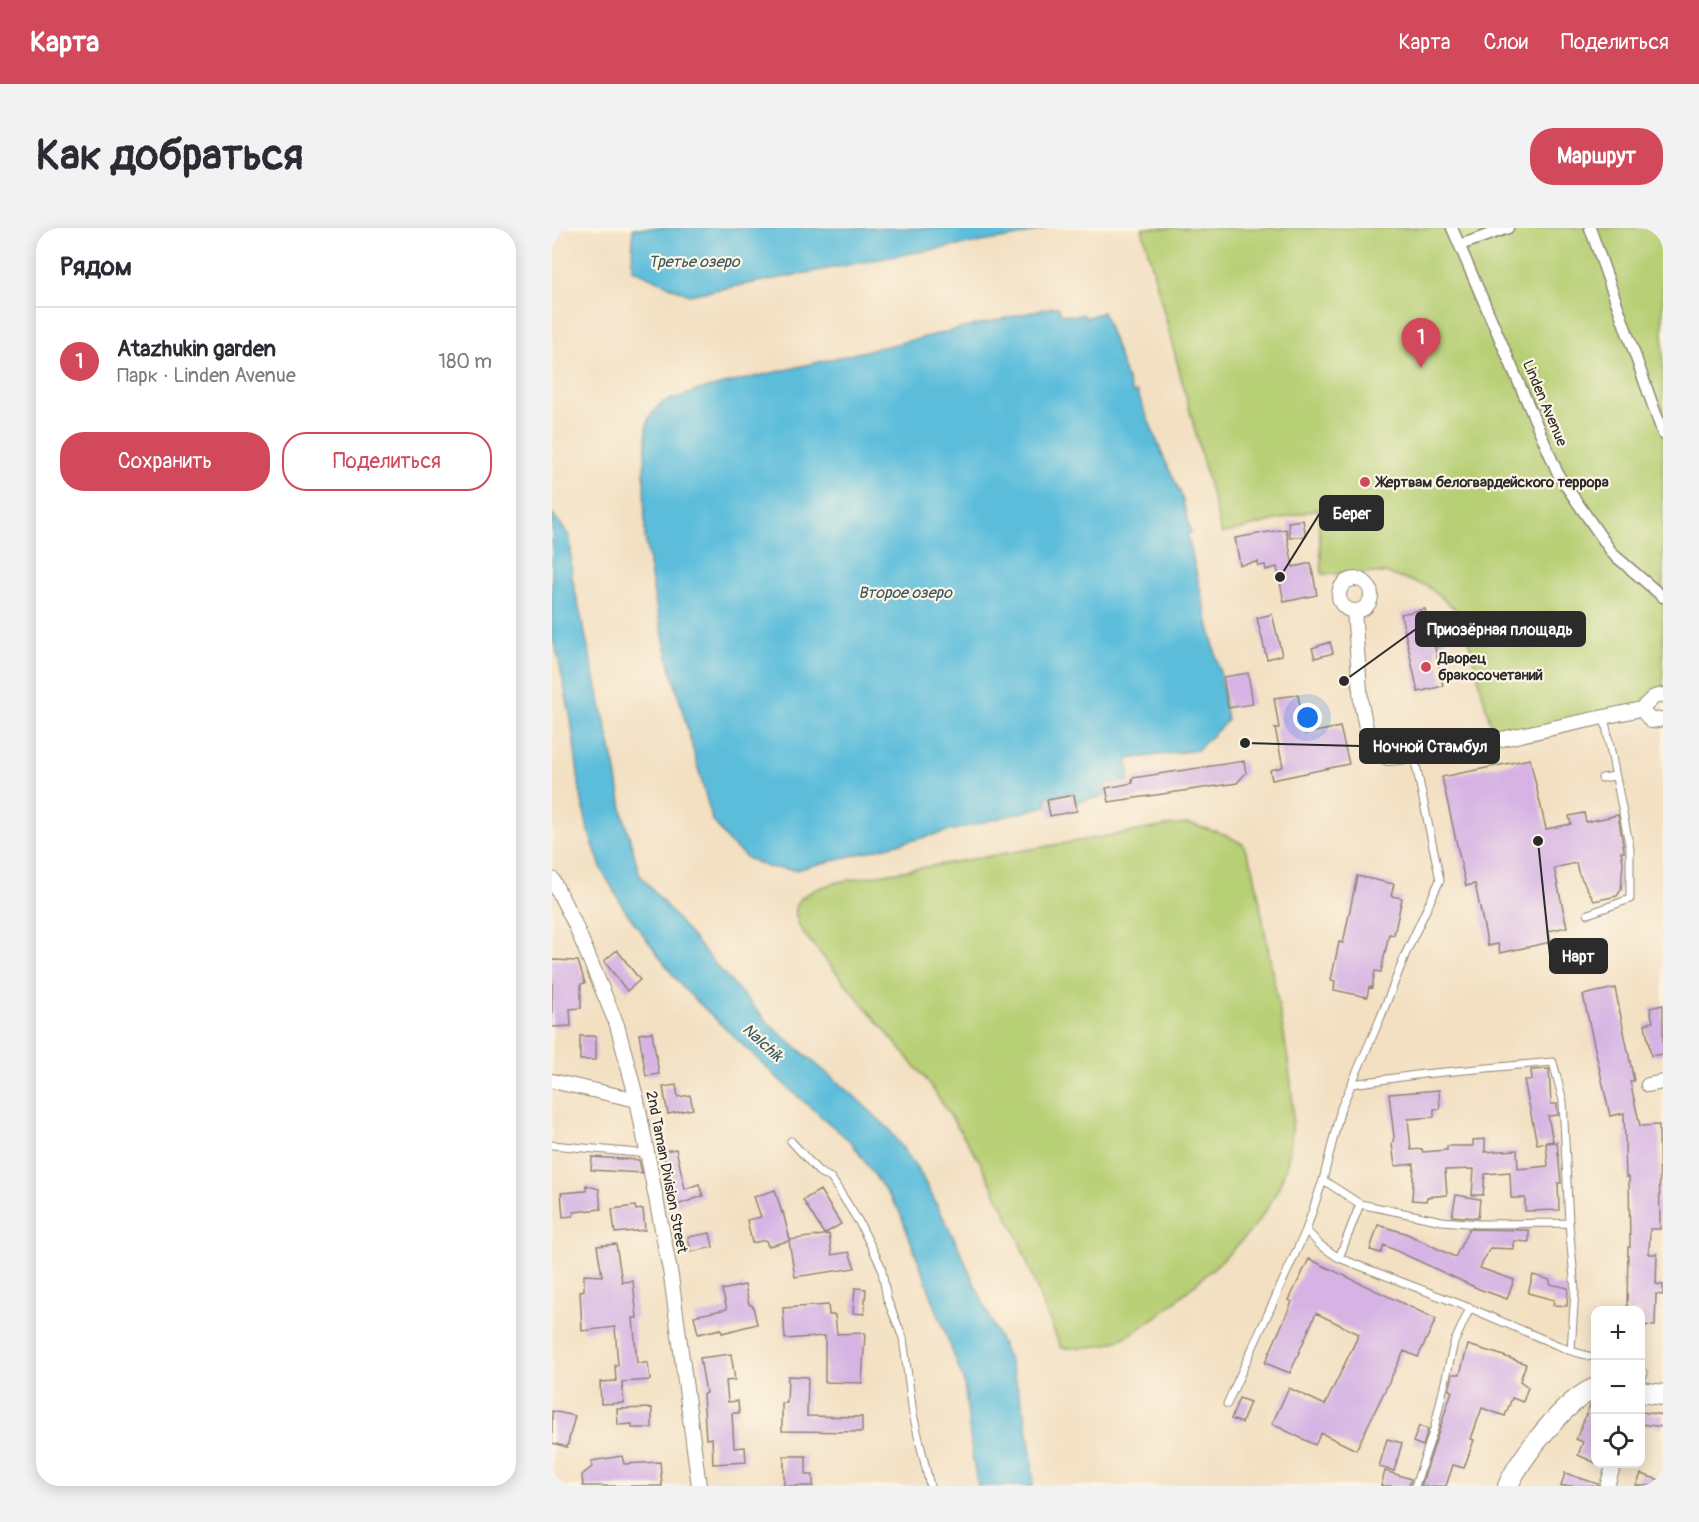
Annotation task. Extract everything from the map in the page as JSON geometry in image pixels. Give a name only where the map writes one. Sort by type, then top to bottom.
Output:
[{"type":"main road","points":[[1508,1486],[1530,1449],[1582,1394],[1591,1390]]},
{"type":"main road","points":[[1645,1393],[1663,1395]]},
{"type":"street","name":"Linden Avenue","points":[[1452,228],[1559,476],[1613,554],[1663,597]]},
{"type":"street","points":[[1461,245],[1508,228]]},
{"type":"street","points":[[1590,228],[1663,434]]},
{"type":"street","points":[[1354,611],[1362,703],[1368,738],[1379,753],[1388,758],[1484,744],[1641,709],[1654,697],[1663,695]]},
{"type":"street","points":[[1641,709],[1651,721],[1663,719]]},
{"type":"street","name":"2nd Taman Division Street","points":[[552,879],[574,922],[617,1025],[637,1100],[670,1276],[699,1486]]},
{"type":"street","points":[[552,1081],[637,1100]]},
{"type":"street","points":[[1648,1085],[1663,1082]]},
{"type":"street","points":[[1607,1486],[1613,1468]]},
{"type":"lane","points":[[1588,914],[1630,899],[1630,849],[1604,716]]},
{"type":"lane","points":[[1227,1404],[1306,1230],[1323,1180],[1341,1108],[1406,953],[1440,880],[1414,756]]},
{"type":"lane","points":[[1602,778],[1615,776]]},
{"type":"lane","points":[[1352,1084],[1423,1074],[1553,1062],[1563,1101],[1575,1290],[1571,1350]]},
{"type":"lane","points":[[791,1141],[819,1172],[831,1178],[859,1222],[881,1266],[887,1299],[903,1338],[914,1414],[930,1486]]},
{"type":"lane","points":[[552,1145],[648,1154]]},
{"type":"lane","points":[[1323,1180],[1360,1204],[1442,1221],[1479,1224],[1569,1223]]},
{"type":"lane","points":[[1339,1258],[1360,1204]]},
{"type":"lane","points":[[1306,1230],[1320,1245],[1339,1258],[1591,1356]]},
{"type":"lane","points":[[1415,1486],[1434,1429],[1454,1343],[1470,1308]]},
{"type":"green space","points":[[1142,228],[1663,228],[1663,695],[1641,709],[1495,741],[1461,614],[1427,586],[1385,573],[1322,574],[1318,509],[1222,534]]},
{"type":"green space","points":[[1190,824],[1224,834],[1243,844],[1253,867],[1292,1088],[1293,1113],[1287,1161],[1280,1184],[1264,1214],[1230,1253],[1176,1301],[1140,1328],[1116,1341],[1092,1347],[1061,1348],[1017,1235],[979,1160],[929,1083],[804,934],[798,922],[797,905],[808,893],[838,882],[1172,825]]},
{"type":"water","name":"Третье озеро","points":[[633,228],[1046,228],[1019,236],[906,254],[689,295],[632,269]]},
{"type":"water","name":"Второе озеро","points":[[1058,307],[1061,314],[1076,316],[1083,314],[1085,318],[1103,312],[1132,393],[1137,392],[1181,494],[1191,533],[1187,534],[1221,677],[1227,721],[1197,750],[1128,759],[1129,781],[1104,785],[1106,796],[1076,802],[1074,792],[1046,798],[1047,806],[796,870],[767,867],[747,858],[728,841],[712,819],[655,601],[645,537],[644,474],[647,424],[650,416],[661,403],[699,390]]},
{"type":"water","name":"Nalchik","points":[[552,513],[570,537],[572,577],[615,766],[623,814],[640,875],[771,1026],[888,1128],[919,1171],[957,1244],[1011,1365],[1025,1413],[1032,1460],[1033,1486],[978,1486],[964,1382],[899,1210],[851,1142],[786,1086],[682,987],[625,910],[602,870],[588,830],[580,791],[571,719],[557,652],[552,639]]},
{"type":"building","points":[[1303,520],[1306,536],[1290,538],[1288,522]]},
{"type":"building","points":[[1286,529],[1293,567],[1311,563],[1317,595],[1284,602],[1277,567],[1266,570],[1265,565],[1258,566],[1258,562],[1240,565],[1235,538]]},
{"type":"building","name":"Дворец бракосочетаний","points":[[1425,609],[1430,634],[1439,632],[1445,635],[1446,639],[1443,645],[1435,647],[1443,686],[1418,692],[1401,614]]},
{"type":"building","points":[[1272,614],[1282,655],[1267,659],[1257,618]]},
{"type":"building","points":[[1330,642],[1333,653],[1315,658],[1312,648]]},
{"type":"building","points":[[1248,673],[1253,704],[1228,708],[1223,677]]},
{"type":"building","points":[[1298,695],[1305,734],[1340,727],[1349,764],[1272,780],[1270,770],[1283,767],[1275,728],[1279,728],[1274,698]]},
{"type":"building","points":[[1530,759],[1546,829],[1571,824],[1569,816],[1584,813],[1586,822],[1618,815],[1624,850],[1621,852],[1623,862],[1621,890],[1617,896],[1594,901],[1578,872],[1576,863],[1554,868],[1567,927],[1548,931],[1551,942],[1500,953],[1498,944],[1488,946],[1475,884],[1466,886],[1442,777]]},
{"type":"building","points":[[1244,761],[1246,773],[1237,783],[1109,802],[1106,788],[1133,783],[1132,778]]},
{"type":"building","points":[[1074,795],[1077,811],[1050,816],[1047,800]]},
{"type":"building","points":[[1357,876],[1394,884],[1391,896],[1402,898],[1394,935],[1389,934],[1381,972],[1375,971],[1372,988],[1369,987],[1367,997],[1334,990],[1335,981],[1331,980],[1339,942],[1343,943]]},
{"type":"building","points":[[617,950],[640,980],[627,991],[604,961]]},
{"type":"building","points":[[552,960],[578,961],[585,983],[581,984],[581,1008],[570,1009],[571,1026],[552,1027]]},
{"type":"building","points":[[1615,988],[1634,1081],[1630,1081],[1640,1126],[1659,1125],[1660,1229],[1650,1229],[1649,1254],[1657,1254],[1656,1284],[1663,1285],[1663,1295],[1656,1294],[1655,1326],[1645,1325],[1645,1306],[1627,1306],[1628,1247],[1630,1247],[1629,1177],[1626,1177],[1624,1113],[1610,1116],[1583,995]]},
{"type":"building","points":[[1663,1005],[1663,1054],[1651,1056],[1645,1024],[1653,1022],[1650,1008]]},
{"type":"building","points":[[652,1032],[659,1074],[646,1076],[639,1034]]},
{"type":"building","points":[[580,1036],[596,1036],[596,1060],[580,1060]]},
{"type":"building","points":[[1549,1069],[1551,1104],[1557,1104],[1558,1115],[1548,1116],[1553,1141],[1537,1144],[1524,1080],[1532,1080],[1531,1070]]},
{"type":"building","points":[[676,1085],[678,1097],[690,1095],[693,1109],[668,1114],[663,1087]]},
{"type":"building","points":[[1439,1090],[1440,1109],[1434,1109],[1434,1117],[1408,1119],[1411,1150],[1422,1149],[1423,1152],[1447,1150],[1447,1146],[1473,1146],[1473,1140],[1485,1139],[1485,1152],[1517,1150],[1518,1169],[1548,1166],[1546,1143],[1557,1142],[1561,1183],[1558,1183],[1559,1210],[1525,1211],[1525,1198],[1511,1198],[1510,1172],[1485,1174],[1483,1195],[1472,1195],[1474,1169],[1445,1170],[1447,1195],[1427,1197],[1426,1201],[1412,1200],[1414,1164],[1395,1166],[1389,1094]]},
{"type":"building","points":[[676,1149],[685,1189],[699,1184],[703,1196],[677,1205],[670,1188],[663,1151]]},
{"type":"building","points":[[592,1157],[639,1160],[642,1173],[591,1170]]},
{"type":"building","points":[[586,1185],[599,1189],[601,1209],[574,1212],[573,1216],[563,1217],[561,1193],[586,1191]]},
{"type":"building","points":[[775,1190],[790,1240],[829,1234],[832,1255],[849,1252],[855,1268],[795,1277],[789,1241],[768,1246],[766,1240],[752,1243],[747,1220],[761,1217],[754,1197]]},
{"type":"building","points":[[820,1190],[841,1224],[824,1234],[803,1200]]},
{"type":"building","points":[[1456,1195],[1480,1199],[1478,1218],[1452,1216]]},
{"type":"building","points":[[635,1206],[636,1210],[643,1209],[645,1230],[615,1233],[612,1209]]},
{"type":"building","points":[[1378,1225],[1405,1233],[1455,1257],[1469,1229],[1529,1230],[1529,1242],[1514,1241],[1514,1249],[1490,1248],[1480,1268],[1514,1280],[1507,1299],[1479,1289],[1384,1245],[1381,1253],[1370,1250]]},
{"type":"building","points":[[710,1233],[713,1247],[691,1252],[688,1237]]},
{"type":"building","points":[[616,1244],[622,1282],[633,1281],[637,1318],[633,1318],[637,1363],[648,1363],[650,1380],[622,1382],[624,1403],[601,1404],[600,1382],[616,1381],[615,1365],[618,1365],[615,1327],[582,1331],[580,1291],[584,1290],[584,1275],[602,1276],[597,1246]]},
{"type":"building","points":[[1309,1259],[1436,1319],[1418,1357],[1404,1351],[1356,1450],[1321,1433],[1315,1445],[1272,1424],[1289,1388],[1325,1405],[1359,1334],[1316,1313],[1290,1373],[1265,1363],[1292,1302],[1289,1300]]},
{"type":"building","points":[[1533,1275],[1550,1280],[1550,1284],[1568,1288],[1567,1306],[1553,1305],[1554,1300],[1528,1293]]},
{"type":"building","points":[[745,1285],[757,1324],[722,1333],[721,1329],[698,1334],[694,1316],[727,1309],[722,1290]]},
{"type":"building","points":[[855,1288],[866,1289],[864,1314],[853,1313]]},
{"type":"building","points":[[828,1305],[829,1315],[835,1315],[837,1334],[865,1333],[862,1383],[825,1382],[825,1336],[785,1339],[783,1308]]},
{"type":"building","points":[[1468,1345],[1526,1364],[1520,1381],[1528,1387],[1523,1402],[1512,1398],[1505,1416],[1482,1408],[1464,1468],[1453,1465],[1446,1486],[1421,1486],[1452,1391],[1449,1390],[1453,1374],[1460,1374]]},
{"type":"building","points":[[731,1354],[735,1380],[726,1381],[728,1402],[738,1401],[739,1413],[732,1413],[734,1448],[745,1447],[746,1462],[713,1464],[712,1438],[706,1439],[703,1394],[706,1393],[700,1358]]},
{"type":"building","points":[[788,1376],[808,1377],[807,1416],[862,1417],[862,1432],[782,1431],[782,1403],[787,1403]]},
{"type":"building","points":[[1239,1398],[1250,1402],[1242,1423],[1231,1419]]},
{"type":"building","points":[[1590,1405],[1591,1461],[1578,1455],[1583,1442],[1576,1439]]},
{"type":"building","points":[[652,1408],[652,1428],[632,1428],[632,1424],[618,1425],[617,1409]]},
{"type":"building","points":[[552,1411],[575,1416],[567,1447],[552,1443]]},
{"type":"building","points":[[1645,1412],[1663,1415],[1663,1427],[1645,1425]]},
{"type":"building","points":[[1419,1426],[1428,1429],[1423,1446],[1413,1442]]},
{"type":"building","points":[[1387,1439],[1402,1443],[1394,1471],[1379,1467]]},
{"type":"building","points":[[622,1456],[624,1464],[660,1462],[662,1486],[583,1486],[582,1475],[592,1467],[591,1461]]},
{"type":"building","points":[[784,1456],[806,1456],[806,1475],[813,1475],[813,1486],[784,1486]]},
{"type":"building","points":[[1385,1471],[1411,1479],[1409,1486],[1381,1486]]},
{"type":"building","points":[[1565,1473],[1598,1484],[1598,1486],[1561,1486]]},
{"type":"building","points":[[1641,1474],[1663,1481],[1663,1486],[1636,1486]]},
{"type":"place","name":"Atazhukin garden","points":[[1421,368]]},
{"type":"place","name":"Жертвам белогвардейского террора","points":[[1365,482]]},
{"type":"place","name":"Берег","points":[[1280,577]]},
{"type":"place","name":"Дворец бракосочетаний","points":[[1426,667]]},
{"type":"place","name":"Приозёрная площадь","points":[[1344,681]]},
{"type":"place","name":"Ночной Стамбул","points":[[1245,743]]},
{"type":"place","name":"Нарт","points":[[1538,841]]}]
